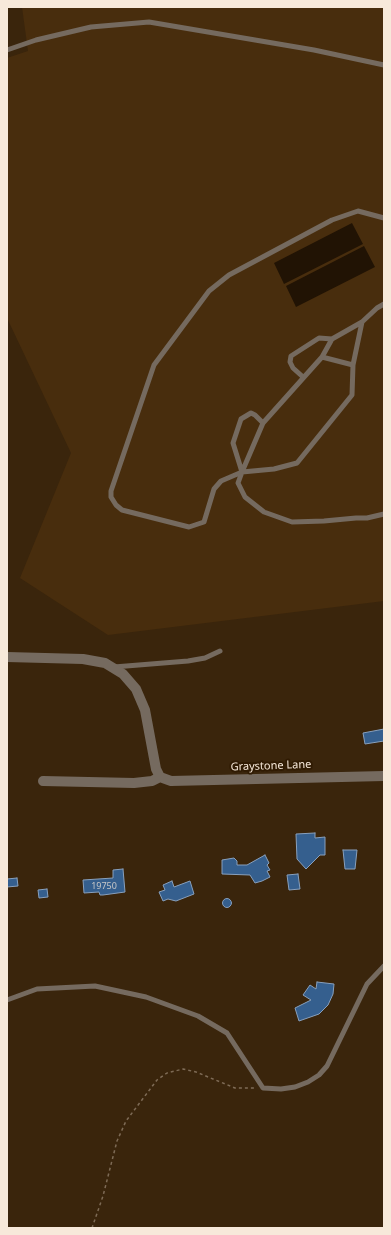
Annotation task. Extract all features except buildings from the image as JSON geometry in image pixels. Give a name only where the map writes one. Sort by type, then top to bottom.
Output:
[{"type":"street","points":[[7,657],[83,659],[105,663],[113,667],[130,681],[141,699],[145,710],[156,769],[160,777]]},
{"type":"street","name":"Graystone Lane","points":[[43,781],[134,782],[152,781],[160,777],[171,781],[384,776]]},
{"type":"lane","points":[[7,50],[36,40],[90,27],[149,22],[314,50],[384,65]]},
{"type":"lane","points":[[362,322],[353,365],[352,395],[297,463],[274,469],[242,472],[221,481],[214,489],[204,522],[188,527],[122,510],[116,505],[111,497],[111,490],[154,366],[208,292],[229,275],[332,220],[358,211],[384,218]]},
{"type":"lane","points":[[384,304],[377,308],[362,322],[332,339],[322,356],[263,423],[238,483],[245,497],[264,512],[292,522],[324,522],[367,518],[384,514]]},
{"type":"lane","points":[[304,377],[293,368],[290,362],[291,356],[319,338],[332,339]]},
{"type":"lane","points":[[322,356],[353,365]]},
{"type":"lane","points":[[242,472],[233,442],[241,419],[250,414],[255,415],[263,423]]},
{"type":"lane","points":[[113,667],[188,661],[205,658],[220,651]]},
{"type":"lane","points":[[7,1000],[37,989],[95,986],[146,997],[198,1016],[227,1033],[263,1088],[295,1088],[319,1075],[327,1066],[367,984],[384,966]]},
{"type":"path","points":[[92,1228],[117,1141],[137,1105],[157,1080],[167,1073],[183,1069],[196,1072],[235,1088],[263,1088]]},
{"type":"shaded area","points":[[22,7],[384,7],[384,601],[108,635],[20,578],[71,453],[7,318],[7,58],[28,51]]},
{"type":"shaded area","points":[[352,223],[363,244],[284,284],[274,263]]},
{"type":"shaded area","points":[[364,246],[375,267],[296,307],[286,286]]}]
